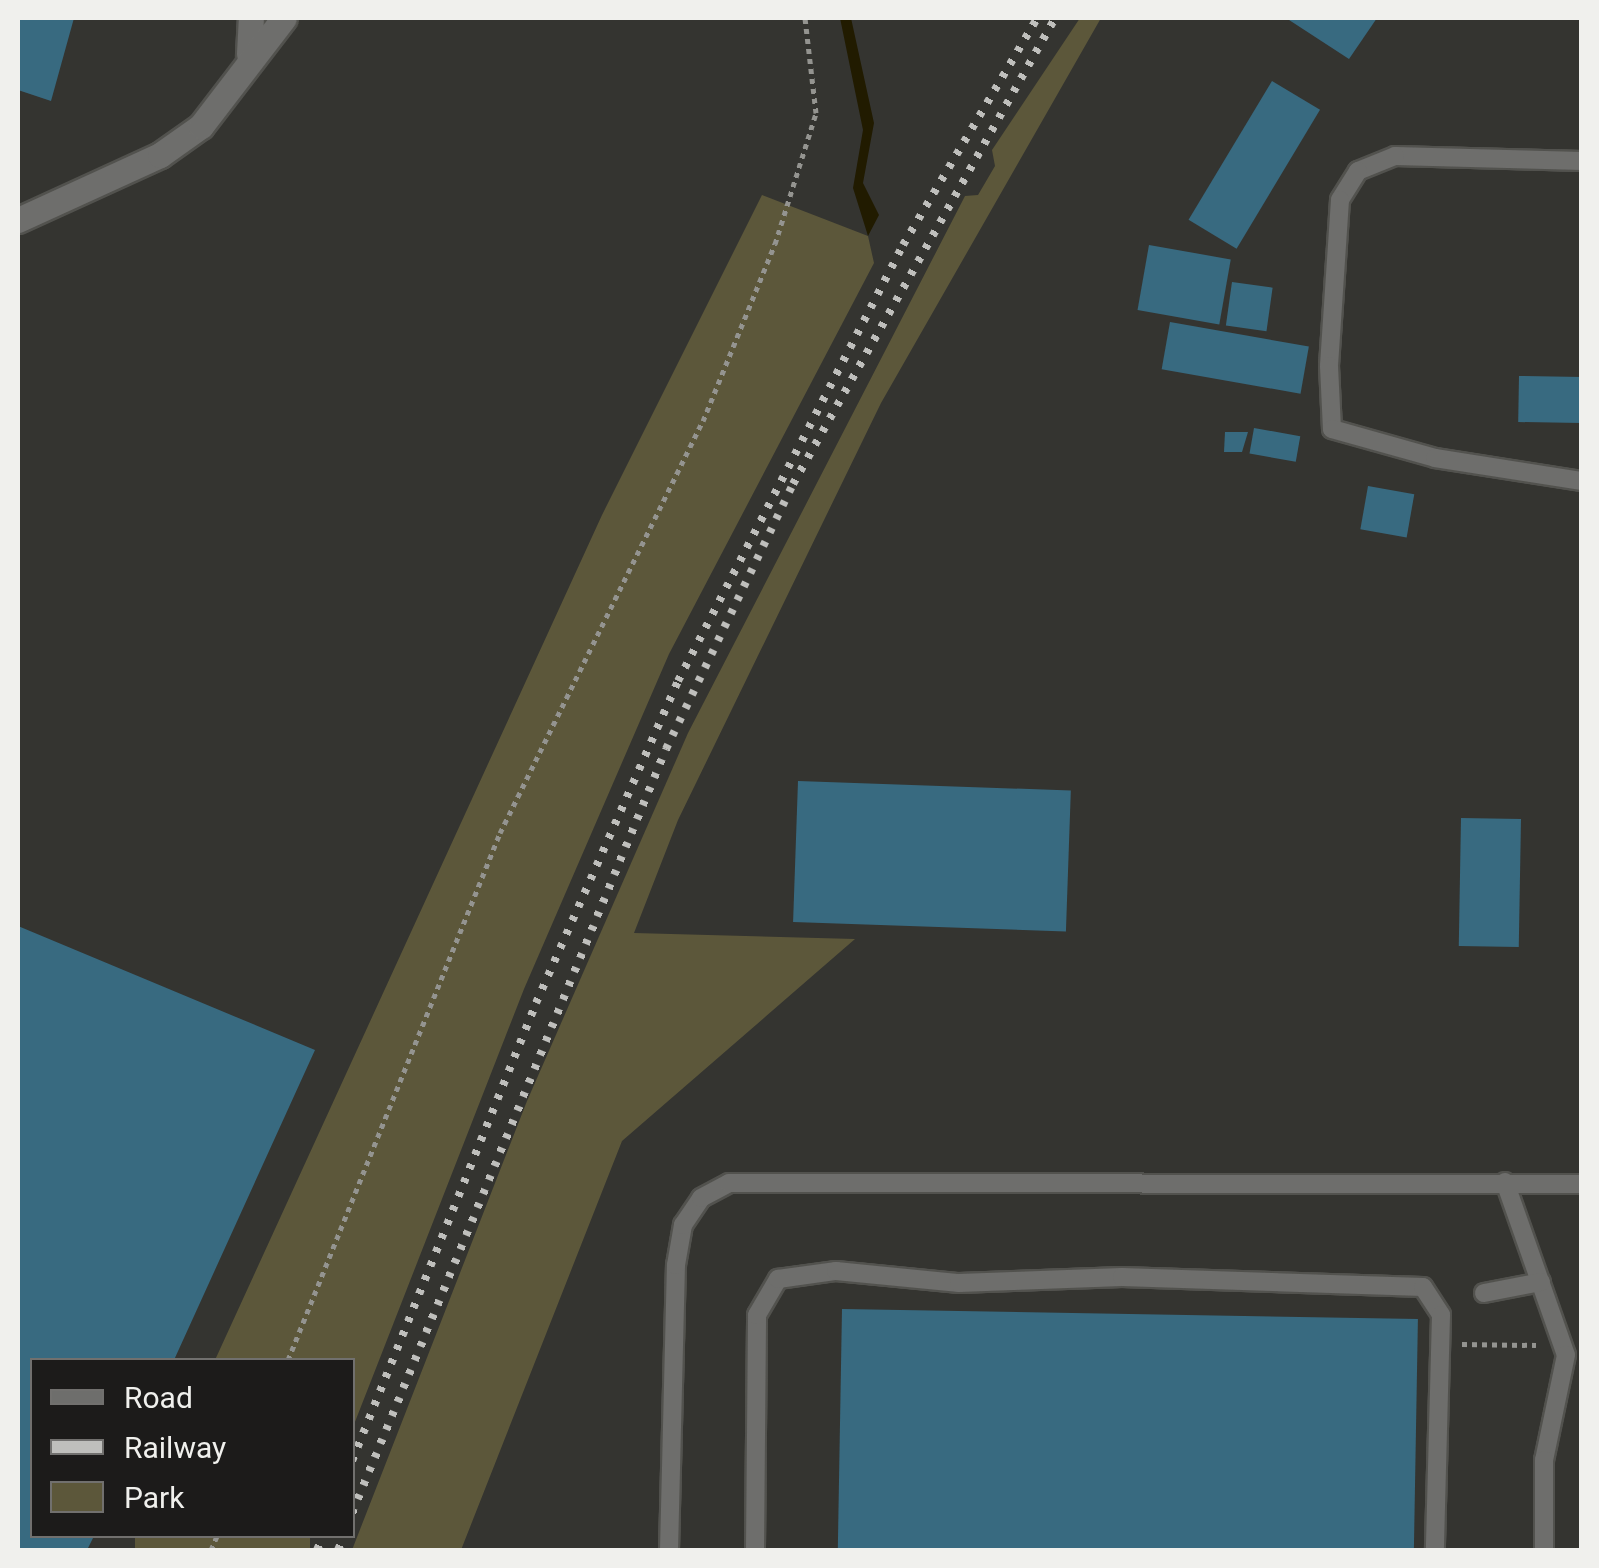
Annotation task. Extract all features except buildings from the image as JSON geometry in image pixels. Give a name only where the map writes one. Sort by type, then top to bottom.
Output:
[{"type":"street","points":[[249,54],[251,18]]},
{"type":"street","points":[[18,220],[188,136],[231,90],[249,54],[284,18]]},
{"type":"lane","points":[[1582,161],[1395,156],[1358,171],[1340,200],[1329,366],[1332,428],[1435,458],[1582,481]]},
{"type":"lane","points":[[669,1550],[676,1266],[683,1225],[700,1198],[729,1182],[1582,1184]]},
{"type":"lane","points":[[1505,1182],[1563,1344],[1566,1380],[1544,1460],[1544,1550]]},
{"type":"lane","points":[[755,1550],[756,1315],[778,1279],[836,1271],[958,1283],[1406,1282],[1438,1304],[1436,1550]]},
{"type":"lane","points":[[1484,1294],[1541,1282]]},
{"type":"path","points":[[289,1358],[500,833],[703,421],[775,244],[816,114],[804,18]]},
{"type":"path","points":[[1440,1343],[1563,1344]]},
{"type":"green space","points":[[1080,18],[1101,18],[881,403],[678,820],[634,933],[855,939],[622,1141],[461,1550],[352,1550],[527,1101],[688,733],[965,196],[978,195],[995,166],[992,150]]},
{"type":"green space","points":[[762,195],[868,236],[874,263],[669,654],[524,989],[355,1422],[355,1358],[216,1358],[602,515]]},
{"type":"green space","points":[[135,1538],[310,1538],[310,1550],[135,1550]]},
{"type":"shaded area","points":[[840,18],[851,18],[874,123],[863,183],[879,215],[868,236],[853,188],[863,130]]},
{"type":"railway","points":[[355,1454],[536,1003],[678,681],[903,245],[1037,18]]},
{"type":"railway","points":[[355,1506],[666,749],[793,484],[1055,18]]},
{"type":"railway","points":[[317,1550],[322,1538]]},
{"type":"railway","points":[[338,1550],[343,1538]]}]
